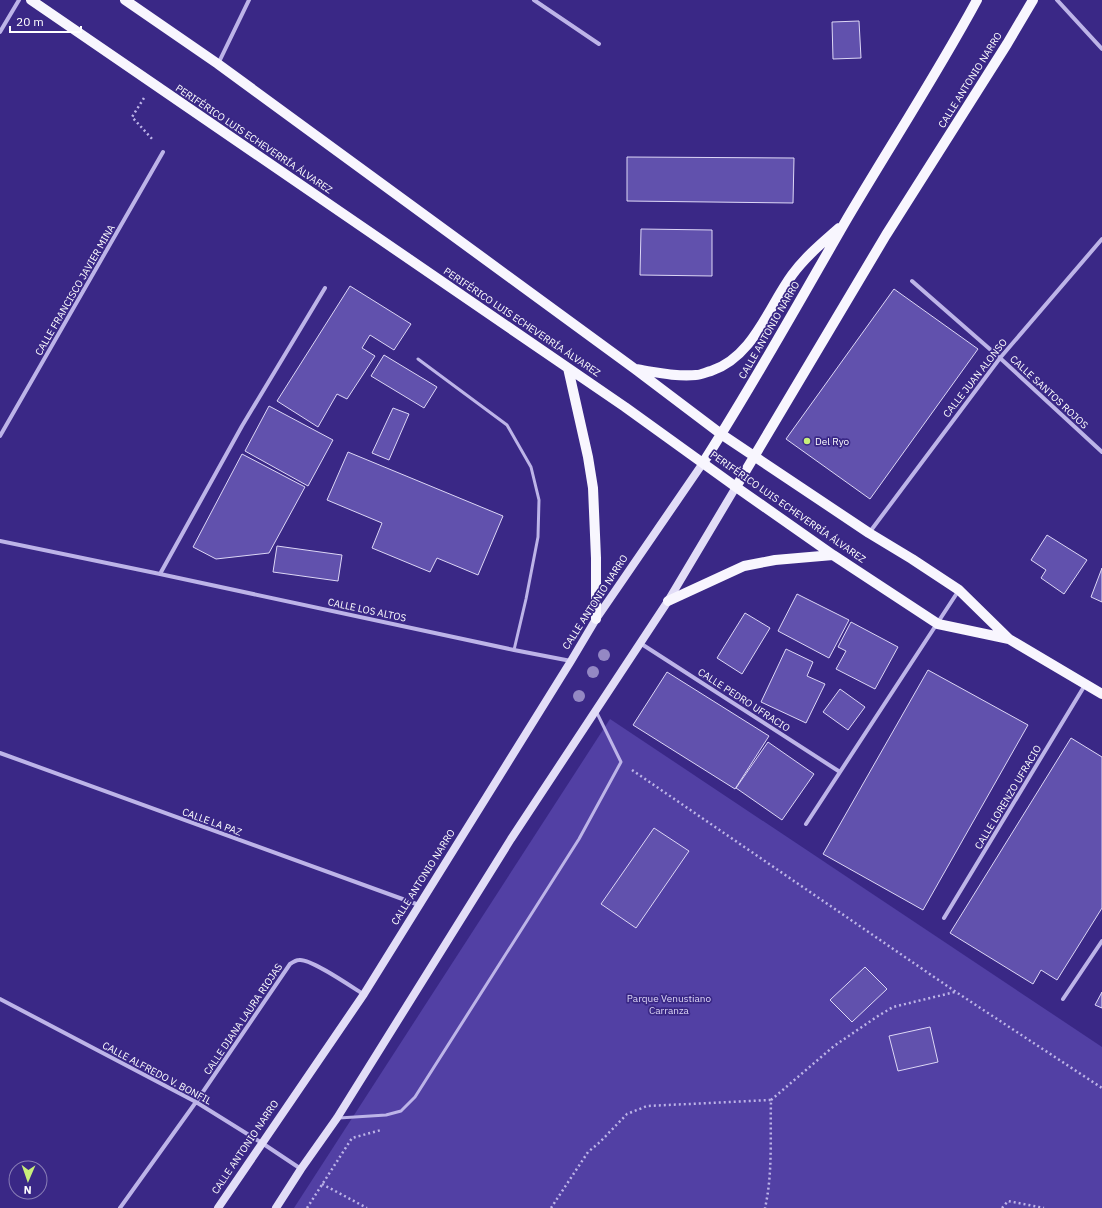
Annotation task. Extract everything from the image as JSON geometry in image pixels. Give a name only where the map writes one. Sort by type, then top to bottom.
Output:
[{"type":"main road","name":"PERIFÉRICO LUIS ECHEVERRÍA ÁLVAREZ","points":[[31,0],[625,407],[833,555],[938,624],[1009,639]]},
{"type":"main road","name":"PERIFÉRICO LUIS ECHEVERRÍA ÁLVAREZ","points":[[125,0],[218,64],[635,369],[721,434],[869,534],[912,559],[959,590],[1009,639],[1102,694]]},
{"type":"main road","name":"CALLE ANTONIO NARRO","points":[[218,1208],[364,994],[571,662],[596,619],[703,463],[772,350],[845,222],[917,105],[977,0]]},
{"type":"main road","name":"CALLE ANTONIO NARRO","points":[[276,1208],[301,1169],[338,1118],[511,839],[668,601],[886,235],[1008,44],[1033,0]]},
{"type":"main road","points":[[635,369],[675,375],[697,375],[718,369],[734,359],[751,341],[792,275],[814,250],[845,222]]},
{"type":"main road","points":[[568,368],[588,457],[593,488],[596,558],[596,619]]},
{"type":"main road","points":[[668,601],[744,566],[775,560],[833,555]]},
{"type":"street","points":[[0,32],[19,0]]},
{"type":"street","points":[[218,64],[250,0]]},
{"type":"street","points":[[534,0],[599,44]]},
{"type":"street","points":[[1057,0],[1102,49]]},
{"type":"street","name":"CALLE FRANCISCO JAVIER MINA","points":[[0,436],[163,152]]},
{"type":"street","name":"CALLE JUAN ALONSO","points":[[869,534],[1000,358],[1102,239]]},
{"type":"street","name":"CALLE SANTOS ROJOS","points":[[912,281],[1000,358],[1102,452]]},
{"type":"street","points":[[160,574],[242,426],[325,288]]},
{"type":"street","name":"CALLE LOS ALTOS","points":[[0,541],[571,662]]},
{"type":"street","points":[[806,824],[959,590]]},
{"type":"street","name":"CALLE PEDRO UFRACIO","points":[[640,643],[840,772]]},
{"type":"street","name":"CALLE LORENZO UFRACIO","points":[[944,918],[1085,684]]},
{"type":"street","name":"CALLE LA PAZ","points":[[0,753],[419,906]]},
{"type":"street","points":[[1063,999],[1102,941]]},
{"type":"street","name":"CALLE DIANA LAURA RIOJAS","points":[[120,1208],[196,1102],[290,964],[299,960],[310,962],[364,994]]},
{"type":"street","name":"CALLE ALFREDO V. BONFIL","points":[[0,999],[196,1102],[301,1169]]},
{"type":"lane","points":[[418,359],[507,425],[531,467],[539,500],[538,537],[514,650]]},
{"type":"lane","points":[[338,1118],[386,1115],[401,1111],[415,1097],[579,839],[621,762],[596,710]]},
{"type":"path","points":[[153,84],[132,116],[163,152]]},
{"type":"path","points":[[621,762],[956,992],[1102,1088]]},
{"type":"path","points":[[551,1208],[588,1152],[600,1142],[627,1114],[647,1106],[771,1100],[834,1046],[893,1007],[956,992]]},
{"type":"path","points":[[765,1208],[770,1164],[771,1100]]},
{"type":"path","points":[[306,1208],[352,1138],[382,1130]]},
{"type":"path","points":[[322,1184],[367,1208]]},
{"type":"path","points":[[1002,1208],[1008,1201],[1044,1208]]},
{"type":"green space","name":"Parque Venustiano Carranza","points":[[610,719],[1102,1047],[1102,1208],[294,1208]]},
{"type":"building","points":[[859,21],[861,58],[833,59],[832,22]]},
{"type":"building","points":[[627,157],[794,158],[793,203],[627,201]]},
{"type":"building","points":[[641,229],[712,230],[712,276],[640,275]]},
{"type":"building","points":[[350,286],[411,324],[394,350],[370,335],[362,348],[375,356],[347,399],[337,394],[318,427],[277,401]]},
{"type":"building","points":[[894,289],[978,349],[870,499],[786,439]]},
{"type":"building","points":[[384,355],[437,387],[424,408],[371,376]]},
{"type":"building","points":[[269,406],[333,440],[308,486],[245,451]]},
{"type":"building","points":[[393,408],[409,414],[389,460],[372,453]]},
{"type":"building","points":[[348,452],[503,516],[478,575],[437,558],[430,572],[372,548],[382,523],[327,500]]},
{"type":"building","points":[[242,454],[305,487],[269,553],[216,559],[193,547]]},
{"type":"building","points":[[1047,535],[1087,560],[1064,594],[1041,578],[1046,570],[1031,560]]},
{"type":"building","points":[[277,546],[342,555],[338,581],[273,572]]},
{"type":"building","points":[[1102,568],[1102,602],[1091,597]]},
{"type":"building","points":[[797,594],[849,620],[829,658],[778,631]]},
{"type":"building","points":[[745,613],[770,628],[742,674],[717,658]]},
{"type":"building","points":[[851,622],[898,647],[875,689],[836,669],[846,651],[838,647]]},
{"type":"building","points":[[786,649],[813,662],[807,676],[825,684],[806,723],[761,702]]},
{"type":"building","points":[[928,670],[1028,725],[923,910],[823,854]]},
{"type":"building","points":[[667,672],[769,736],[735,789],[633,725]]},
{"type":"building","points":[[840,689],[865,707],[848,730],[823,712]]},
{"type":"building","points":[[1071,738],[1102,757],[1102,908],[1057,980],[1041,970],[1033,984],[950,933]]},
{"type":"building","points":[[768,742],[814,774],[782,820],[736,788]]},
{"type":"building","points":[[654,828],[689,851],[636,928],[601,904]]},
{"type":"building","points":[[865,967],[887,989],[852,1022],[830,1000]]},
{"type":"building","points":[[1102,992],[1102,1008],[1095,1005]]},
{"type":"building","points":[[930,1027],[938,1062],[898,1071],[889,1036]]},
{"type":"place","name":"Del Ryo","points":[[807,441]]}]
